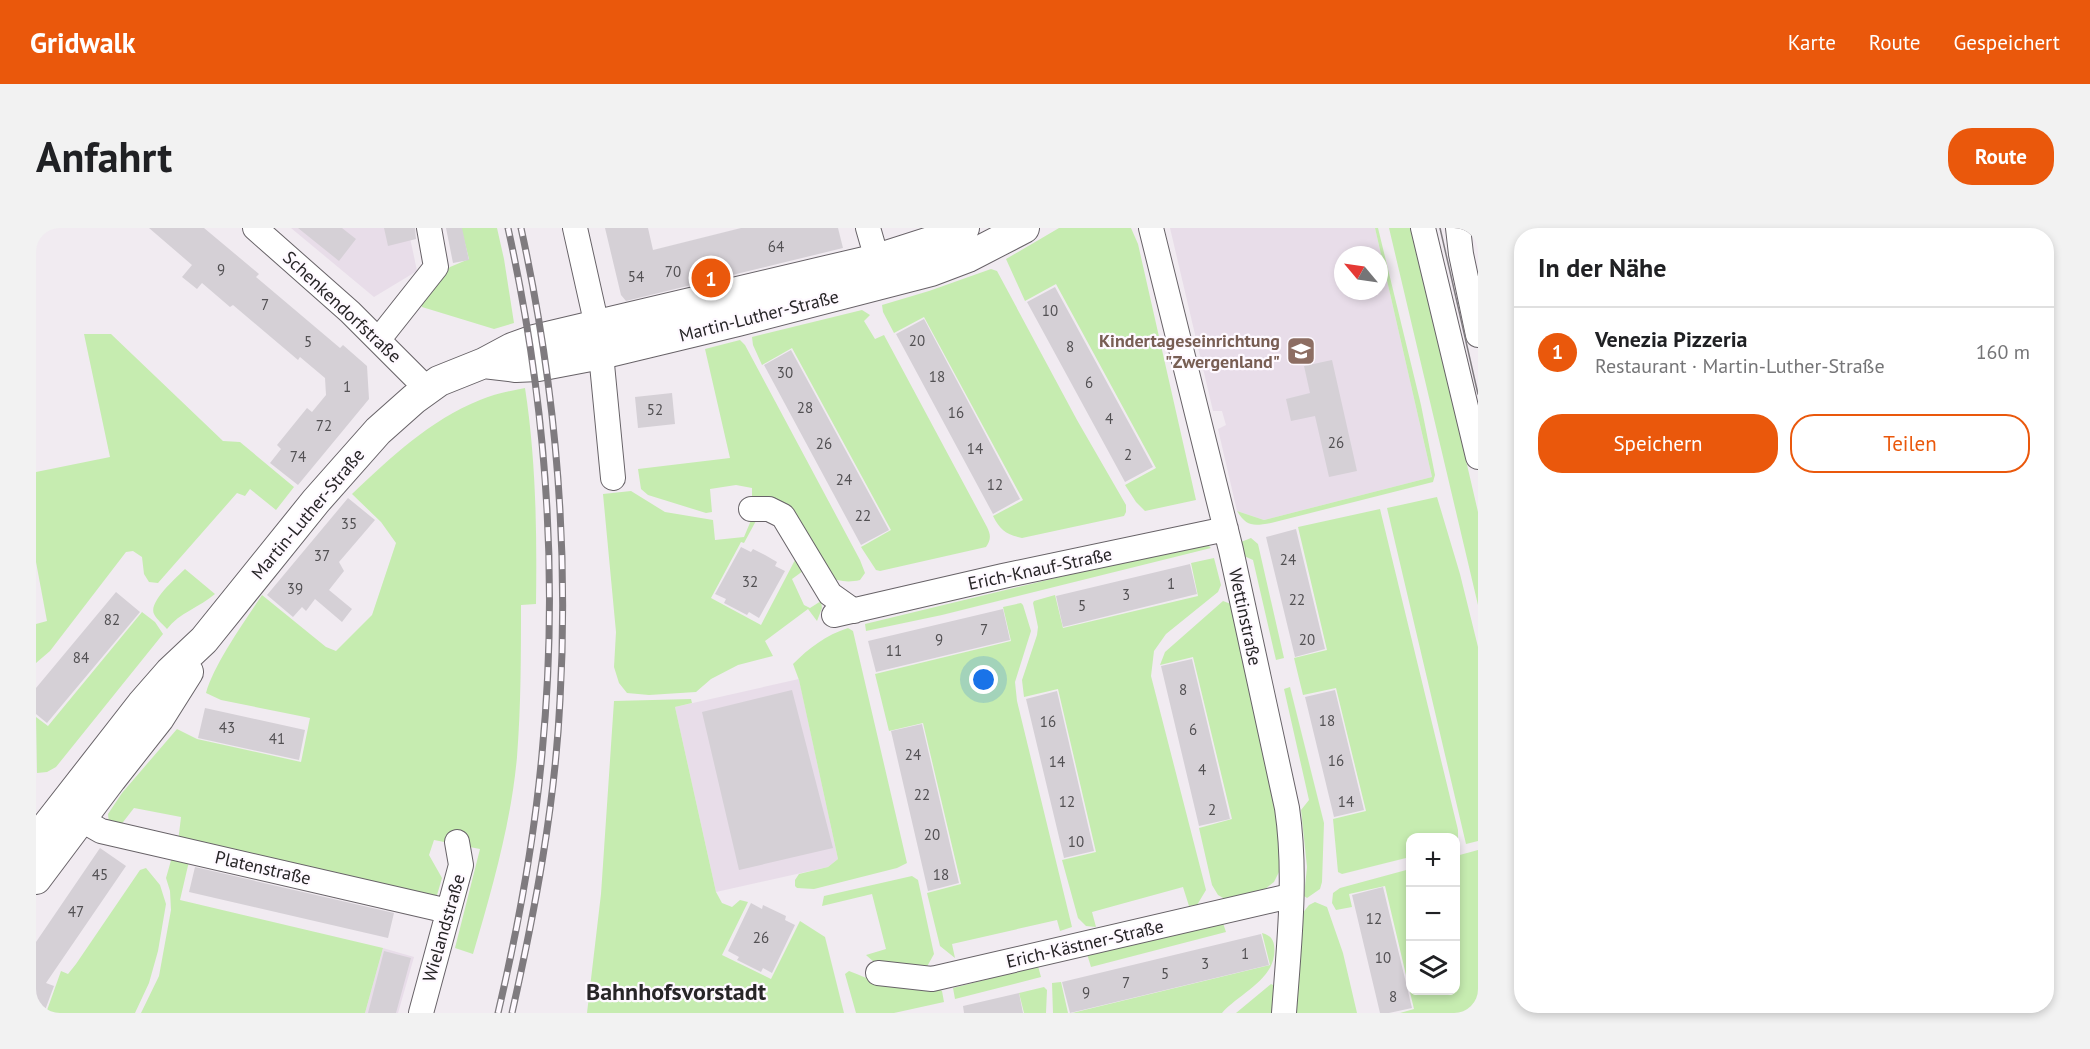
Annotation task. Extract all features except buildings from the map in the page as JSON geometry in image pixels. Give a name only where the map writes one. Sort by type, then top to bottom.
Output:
[{"type":"main road","name":"Martin-Luther-Straße","points":[[880,272],[930,243],[964,228]]},
{"type":"main road","name":"Martin-Luther-Straße","points":[[36,840],[142,704],[170,672],[204,640],[351,460],[397,413],[427,388],[451,375],[484,363],[516,367],[538,366],[599,340],[880,272],[930,271],[968,257],[1024,228]]},
{"type":"main road","name":"Martin-Luther-Straße","points":[[36,879],[159,718],[180,687],[204,640]]},
{"type":"street","name":"Schenkendorfstraße","points":[[255,228],[379,339],[427,388]]},
{"type":"street","points":[[379,339],[436,267],[429,228]]},
{"type":"street","points":[[574,228],[599,340],[613,478]]},
{"type":"street","points":[[868,228],[880,272]]},
{"type":"street","name":"Wettinstraße","points":[[1151,228],[1226,529],[1287,808],[1291,833],[1292,867],[1284,1013]]},
{"type":"street","points":[[1423,228],[1478,458]]},
{"type":"street","points":[[1449,228],[1461,254]]},
{"type":"street","points":[[1458,228],[1461,254],[1478,334]]},
{"type":"street","name":"Erich-Knauf-Straße","points":[[751,509],[769,509],[783,516],[844,613],[1003,576],[1226,529]]},
{"type":"street","name":"Platenstraße","points":[[80,819],[101,831],[448,912]]},
{"type":"street","name":"Wielandstraße","points":[[420,1013],[461,865],[457,842]]},
{"type":"street","name":"Erich-Kästner-Straße","points":[[878,973],[932,980],[1290,896]]},
{"type":"shaded area","points":[[291,228],[408,228],[417,271],[374,297]]},
{"type":"shaded area","name":"Kindertageseinrichtung \"Zwergenland\"","points":[[1170,228],[1375,228],[1379,246],[1334,246],[1334,300],[1388,300],[1388,285],[1432,477],[1264,520],[1237,511],[1218,429],[1226,425],[1222,411],[1213,411]]},
{"type":"shaded area","points":[[799,679],[838,859],[828,867],[716,892],[675,707]]},
{"type":"shaded area","points":[[383,948],[414,957],[398,1013],[365,1013]]},
{"type":"green space","points":[[461,228],[497,228],[514,323],[494,329],[422,307],[420,303],[450,267],[469,259]]},
{"type":"green space","points":[[1059,228],[1131,228],[1138,244],[1196,500],[1145,511],[1136,502],[1125,485],[1156,468],[1056,284],[1025,301],[1006,259]]},
{"type":"green space","points":[[1375,228],[1378,228],[1382,246],[1379,246]]},
{"type":"green space","points":[[1389,228],[1412,228],[1478,512],[1478,605]]},
{"type":"green space","points":[[991,269],[997,271],[1077,420],[1126,505],[1124,516],[1022,538],[1005,531],[993,516],[1023,500],[924,317],[894,333],[883,312],[882,305]]},
{"type":"green space","points":[[1388,269],[1421,405],[1435,475],[1433,482],[1271,523],[1255,525],[1247,523],[1237,511],[1264,520],[1432,477],[1388,285]]},
{"type":"green space","points":[[862,310],[870,315],[864,321],[875,339],[884,335],[987,527],[990,537],[986,547],[876,570],[861,547],[891,530],[792,348],[762,365],[753,345],[752,337]]},
{"type":"green space","points":[[84,334],[111,334],[223,441],[240,442],[294,487],[276,510],[250,489],[245,496],[237,493],[158,583],[149,582],[144,574],[142,557],[133,551],[126,552],[50,651],[36,663],[36,624],[47,621],[36,562],[36,472],[110,457]]},
{"type":"green space","points":[[740,340],[745,345],[860,560],[865,573],[860,580],[843,581],[826,576],[752,498],[752,488],[736,485],[710,489],[712,512],[706,513],[648,495],[641,489],[638,469],[730,458],[705,349]]},
{"type":"green space","points":[[525,388],[532,442],[535,496],[536,604],[521,605],[519,719],[514,782],[500,856],[473,954],[455,948],[480,849],[434,840],[429,855],[442,878],[435,902],[178,842],[181,817],[134,808],[120,826],[109,823],[108,814],[122,793],[177,729],[197,739],[301,762],[310,718],[221,700],[206,693],[231,643],[262,595],[326,647],[336,651],[372,615],[396,543],[381,522],[352,494],[396,454],[444,418],[485,398]]},
{"type":"green space","points":[[631,491],[665,512],[713,520],[715,540],[744,537],[752,518],[757,519],[744,543],[741,542],[711,598],[761,625],[795,560],[803,571],[792,579],[804,605],[810,608],[821,601],[822,608],[817,621],[808,609],[765,641],[773,656],[738,665],[711,679],[696,692],[649,695],[627,693],[619,683],[614,667],[616,632],[603,494]]},
{"type":"green space","points":[[1437,497],[1460,574],[1478,647],[1478,841],[1466,844],[1387,508]]},
{"type":"green space","points":[[1380,509],[1458,830],[1458,833],[1406,833],[1406,858],[1342,874],[1338,872],[1333,819],[1366,811],[1336,688],[1303,695],[1294,658],[1327,650],[1298,527]]},
{"type":"green space","points":[[1251,538],[1258,544],[1284,658],[1276,660],[1253,560],[1244,556],[1241,542]]},
{"type":"green space","points":[[1201,543],[1211,548],[942,615],[866,631],[865,624]]},
{"type":"green space","points":[[1214,558],[1221,585],[1218,592],[1166,634],[1154,651],[1151,676],[1206,890],[1197,905],[1189,906],[1183,887],[1092,912],[1096,927],[1086,926],[1078,918],[1062,860],[1096,852],[1058,689],[1024,697],[1022,680],[1038,627],[1033,603],[1055,595],[1063,628],[1198,596],[1191,563]]},
{"type":"green space","points":[[185,569],[215,594],[177,619],[167,629],[155,616],[153,609],[164,590]]},
{"type":"green space","points":[[1223,601],[1231,604],[1281,818],[1282,866],[1274,882],[1265,889],[1234,899],[1225,899],[1218,895],[1212,885],[1199,828],[1232,819],[1193,657],[1160,665],[1165,652]]},
{"type":"green space","points":[[1021,603],[1031,631],[1015,682],[1017,701],[1072,927],[1060,931],[1057,920],[952,944],[955,958],[940,946],[927,893],[961,884],[923,723],[889,731],[875,674],[1011,641],[1003,607]]},
{"type":"green space","points":[[142,612],[155,622],[163,634],[56,767],[47,772],[37,773],[36,717],[48,726]]},
{"type":"green space","points":[[848,628],[853,631],[907,863],[897,868],[814,889],[797,888],[795,880],[799,874],[828,867],[838,859],[799,680],[793,664],[818,643]]},
{"type":"green space","points":[[1290,687],[1324,823],[1322,882],[1320,889],[1307,898],[1304,896],[1307,867],[1301,810],[1309,800],[1284,689]]},
{"type":"green space","points":[[691,699],[692,703],[675,707],[716,892],[722,903],[732,907],[740,900],[748,902],[722,955],[771,979],[800,921],[825,937],[844,1013],[587,1013],[601,894],[614,701]]},
{"type":"green space","points":[[1478,850],[1478,1013],[1400,1013],[1414,1009],[1411,995],[1460,995],[1460,855]]},
{"type":"green space","points":[[172,857],[190,857],[180,900],[383,948],[365,1013],[141,1013],[159,976],[171,910],[170,891],[166,878]]},
{"type":"green space","points":[[146,868],[160,885],[166,904],[158,951],[149,983],[135,1013],[46,1013],[61,971],[68,974],[140,870]]},
{"type":"green space","points":[[1406,870],[1406,975],[1385,886],[1349,894],[1352,907],[1336,910],[1332,903],[1333,893],[1340,888]]},
{"type":"green space","points":[[912,876],[918,880],[934,954],[924,972],[875,963],[866,955],[886,949],[872,894],[822,906],[824,896]]},
{"type":"green space","points":[[1315,902],[1327,907],[1343,953],[1357,1013],[1293,1013],[1302,914],[1309,905]]},
{"type":"green space","points":[[1222,920],[1226,932],[1091,967],[1087,954]]},
{"type":"green space","points":[[1262,933],[1270,937],[1273,943],[1274,957],[1271,967],[1257,984],[1222,1013],[1072,1013],[1270,965]]},
{"type":"green space","points":[[1038,966],[1041,977],[955,999],[953,988]]},
{"type":"green space","points":[[849,971],[901,988],[939,990],[942,991],[944,1002],[894,1013],[856,1013],[845,974]]},
{"type":"green space","points":[[1061,982],[1068,1013],[1053,1013],[1052,983]]},
{"type":"green space","points":[[1271,984],[1277,987],[1274,1013],[1236,1013]]},
{"type":"green space","points":[[1044,987],[1047,990],[1046,1013],[1024,1013],[1019,993]]},
{"type":"tram line","points":[[1440,228],[1478,394]]},
{"type":"railway","points":[[498,1013],[519,917],[535,820],[547,688],[549,622],[549,556],[540,424],[532,358],[508,228]]},
{"type":"railway","points":[[512,1013],[536,897],[549,818],[560,700],[562,640],[561,522],[557,462],[543,345],[521,228]]},
{"type":"place","name":"Venezia Pizzeria","points":[[711,278]]},
{"type":"place","name":"Kindertageseinrichtung \"Zwergenland\"","points":[[1301,351]]},
{"type":"district","name":"Bahnhofsvorstadt","points":[[676,992]]}]
